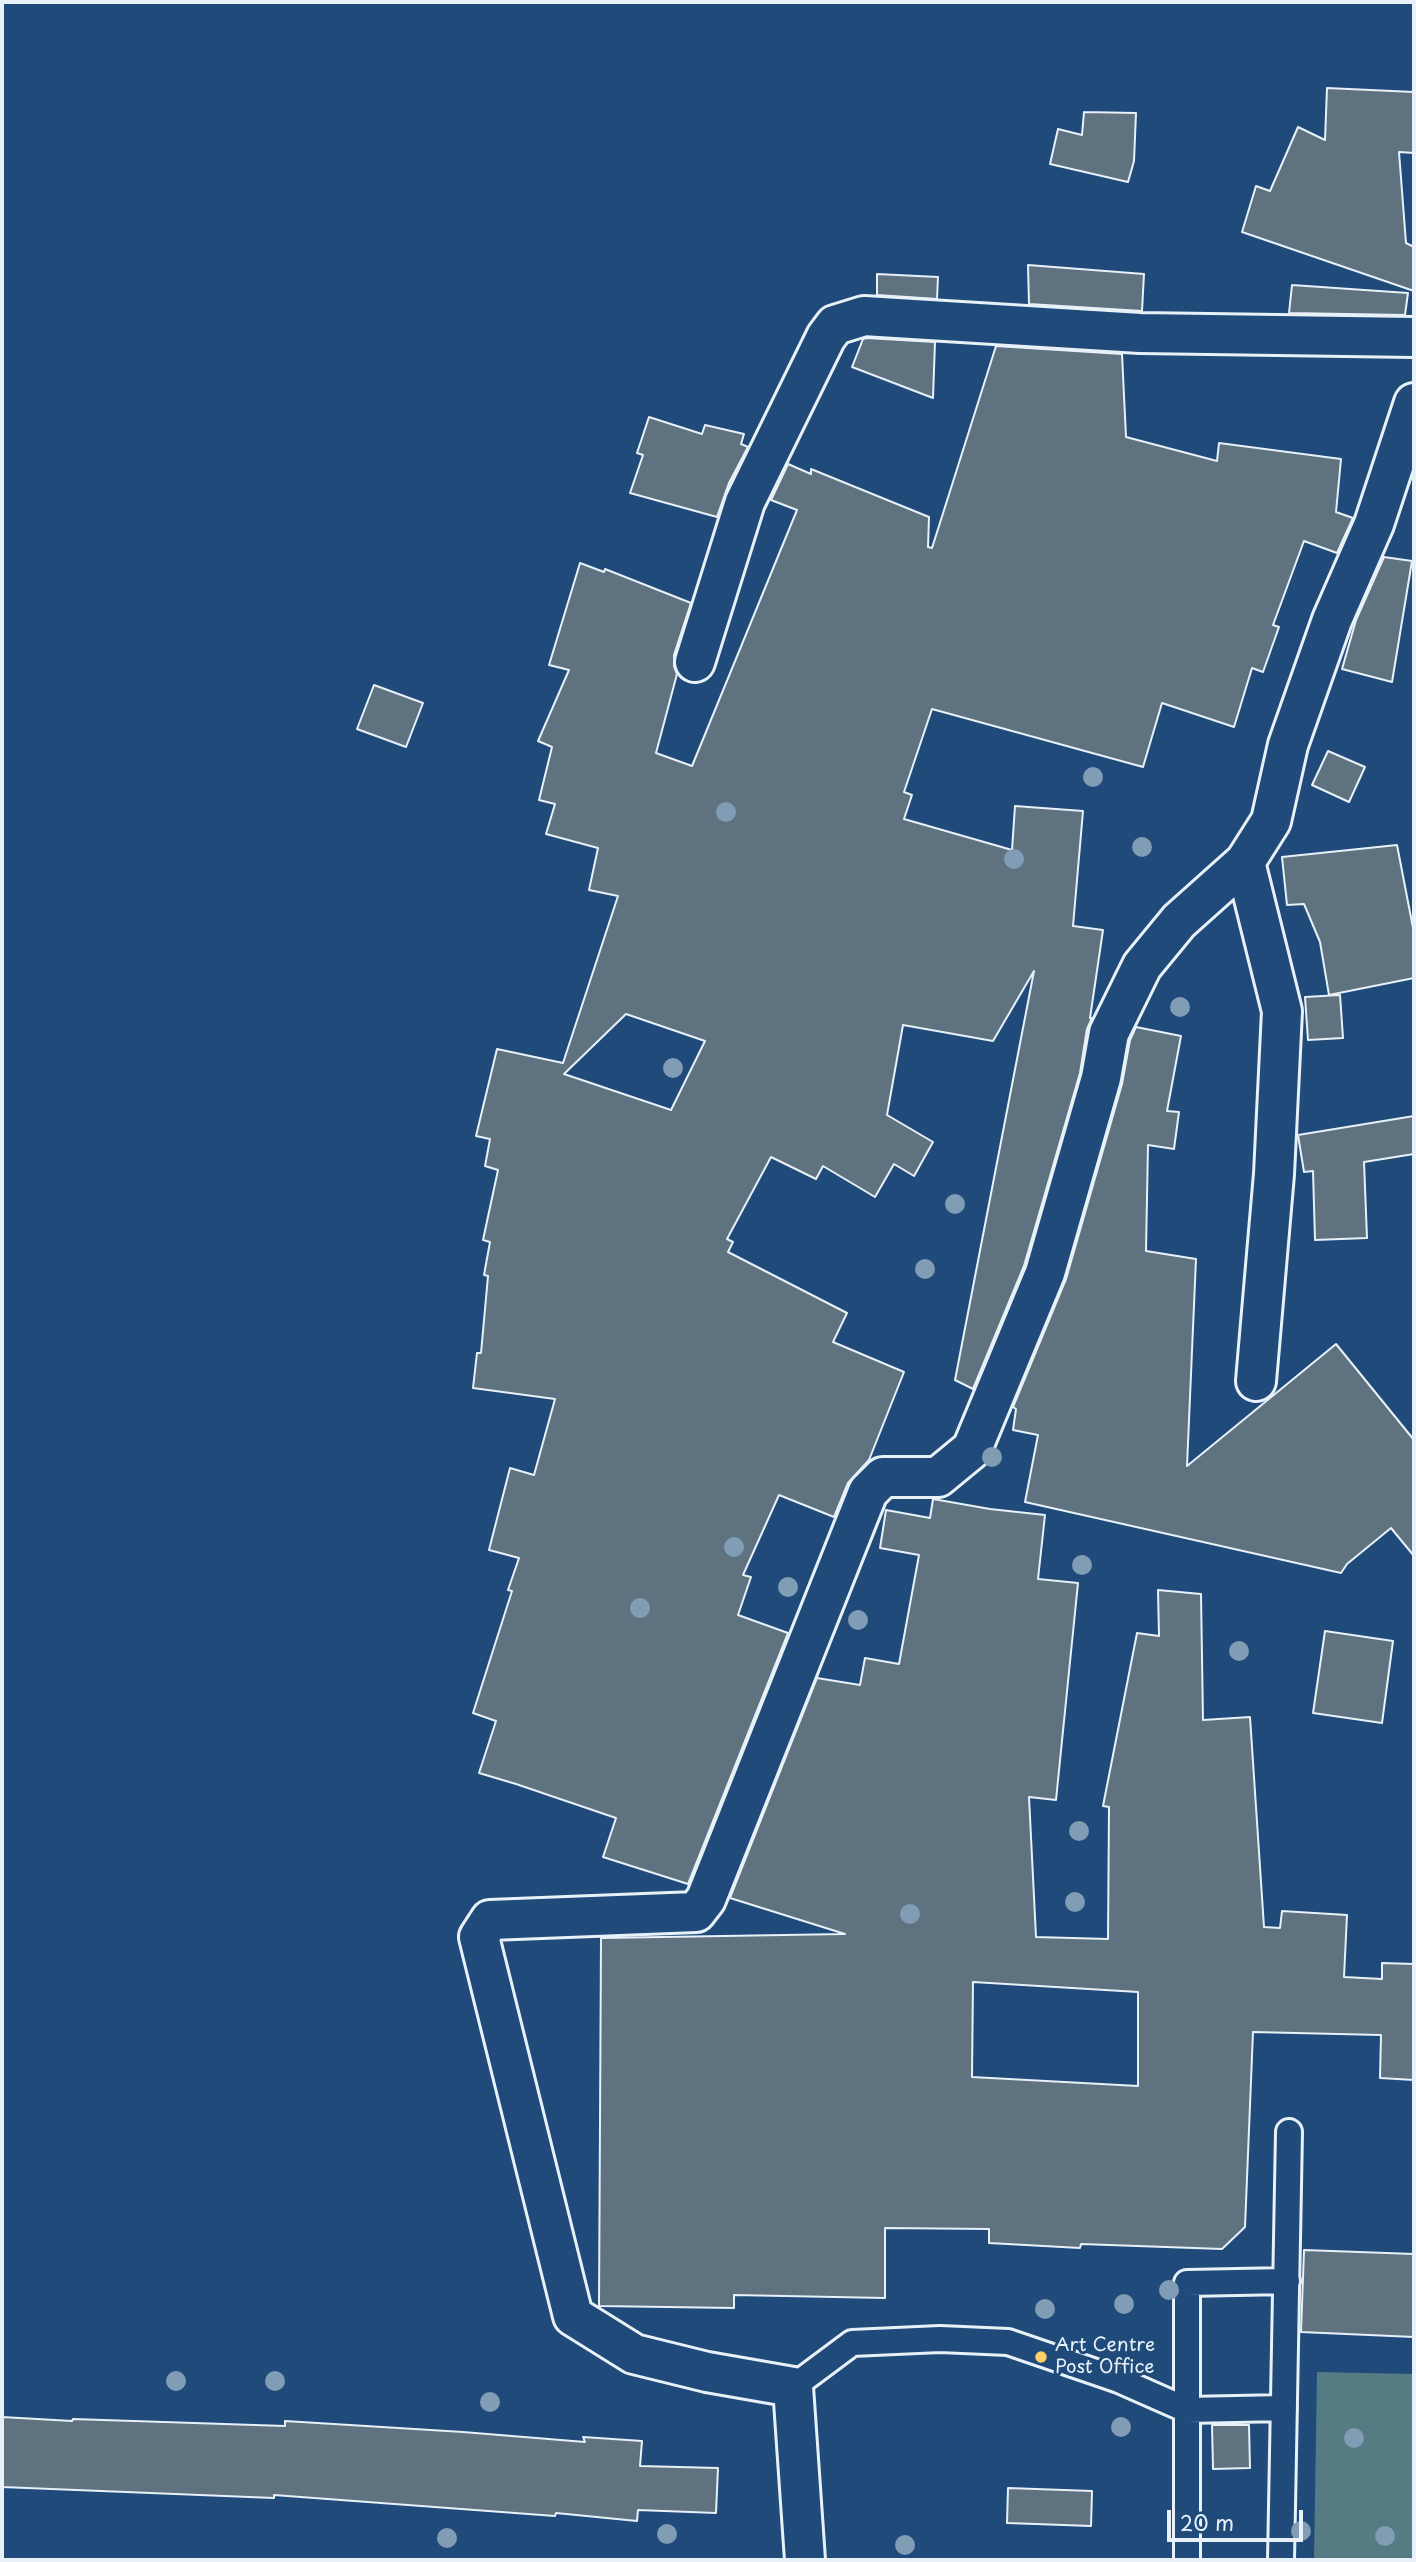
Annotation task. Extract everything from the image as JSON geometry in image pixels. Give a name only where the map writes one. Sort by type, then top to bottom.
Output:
[{"type":"street","points":[[695,662],[745,502],[826,337],[835,325],[864,316],[1140,333],[1414,337]]},
{"type":"street","points":[[805,2560],[793,2387],[707,2372],[634,2354],[573,2316],[479,1937],[490,1920],[696,1912],[705,1899],[868,1492],[883,1477],[938,1477],[972,1449],[1045,1273],[1101,1077],[1108,1033],[1142,966],[1179,920],[1245,862],[1271,821],[1289,744],[1332,620],[1374,524],[1414,403]]},
{"type":"street","points":[[1245,862],[1282,1011],[1273,1174],[1255,1381]]},
{"type":"lane","points":[[1281,2560],[1289,2132]]},
{"type":"lane","points":[[1188,2560],[1187,2283],[1287,2281]]},
{"type":"lane","points":[[793,2387],[852,2343],[940,2339],[1008,2342],[1119,2380],[1187,2410],[1284,2408]]},
{"type":"green space","points":[[1317,2372],[1414,2374],[1414,2560],[1314,2560]]},
{"type":"building","points":[[1327,88],[1414,92],[1414,153],[1399,152],[1406,243],[1414,247],[1414,291],[1242,232],[1256,186],[1270,191],[1298,127],[1325,140]]},
{"type":"building","points":[[1084,112],[1136,113],[1134,161],[1128,182],[1050,164],[1058,129],[1082,135]]},
{"type":"building","points":[[1028,265],[1144,274],[1142,311],[1029,304]]},
{"type":"building","points":[[877,274],[938,277],[937,299],[877,295]]},
{"type":"building","points":[[1292,285],[1408,293],[1405,315],[1289,313]]},
{"type":"building","points":[[863,339],[935,342],[933,398],[852,367]]},
{"type":"building","points":[[996,346],[1122,354],[1126,437],[1217,461],[1219,443],[1341,459],[1336,512],[1353,518],[1337,553],[1304,541],[1273,625],[1279,627],[1263,672],[1252,668],[1234,727],[1162,703],[1143,767],[932,709],[904,792],[912,795],[904,819],[1012,850],[1015,806],[1083,811],[1073,926],[1103,930],[1092,1018],[1087,1029],[1080,1073],[1024,1266],[973,1389],[955,1380],[1034,971],[993,1041],[903,1025],[887,1115],[933,1142],[914,1176],[894,1164],[875,1197],[823,1166],[816,1179],[771,1157],[727,1239],[733,1242],[728,1252],[847,1313],[833,1342],[904,1372],[869,1460],[848,1483],[834,1517],[779,1495],[743,1575],[751,1577],[738,1615],[788,1633],[688,1884],[603,1857],[616,1818],[479,1773],[496,1721],[473,1713],[512,1591],[508,1590],[519,1558],[489,1550],[510,1468],[534,1475],[555,1399],[473,1388],[477,1353],[481,1353],[488,1276],[484,1275],[490,1242],[483,1240],[498,1170],[485,1166],[490,1139],[476,1136],[497,1049],[563,1063],[618,896],[589,890],[598,848],[546,834],[555,804],[539,800],[552,747],[538,741],[569,670],[549,665],[580,563],[604,572],[605,569],[691,603],[674,655],[677,674],[656,753],[692,766],[797,510],[771,500],[788,464],[811,474],[811,469],[929,517],[928,547],[932,548]],"holes":[[[626,1014],[705,1041],[671,1110],[564,1074]]]},
{"type":"building","points":[[649,417],[702,434],[705,425],[744,434],[741,444],[748,447],[729,483],[717,517],[630,493],[643,455],[637,453]]},
{"type":"building","points":[[1384,557],[1412,561],[1392,682],[1342,669],[1356,620]]},
{"type":"building","points":[[374,685],[423,703],[406,747],[357,729]]},
{"type":"building","points":[[1328,751],[1365,767],[1349,802],[1312,785]]},
{"type":"building","points":[[1397,845],[1414,933],[1414,978],[1329,995],[1320,942],[1304,904],[1287,905],[1282,857]]},
{"type":"building","points":[[1340,995],[1343,1038],[1308,1040],[1305,997]]},
{"type":"building","points":[[1136,1027],[1181,1036],[1167,1111],[1179,1112],[1174,1149],[1148,1145],[1146,1251],[1196,1259],[1187,1466],[1336,1344],[1414,1440],[1414,1556],[1391,1528],[1347,1564],[1341,1573],[1025,1502],[1038,1435],[1013,1430],[1016,1409],[1013,1407],[1066,1279],[1122,1084],[1130,1040]]},
{"type":"building","points":[[1414,1116],[1414,1154],[1364,1162],[1367,1238],[1315,1240],[1313,1171],[1304,1172],[1298,1135]]},
{"type":"building","points":[[933,1499],[1045,1515],[1038,1579],[1078,1583],[1056,1800],[1029,1797],[1036,1937],[1108,1939],[1109,1807],[1103,1806],[1137,1633],[1159,1636],[1158,1590],[1201,1594],[1203,1720],[1250,1717],[1264,1927],[1280,1928],[1282,1911],[1347,1915],[1344,1977],[1382,1979],[1382,1963],[1414,1964],[1414,2080],[1380,2078],[1381,2035],[1253,2032],[1245,2227],[1222,2249],[1081,2244],[1080,2248],[989,2243],[989,2229],[885,2228],[885,2298],[734,2295],[734,2308],[599,2306],[601,1938],[845,1934],[730,1898],[817,1678],[860,1685],[865,1658],[899,1664],[919,1555],[880,1548],[886,1510],[930,1518]],"holes":[[[973,1982],[1138,1992],[1138,2086],[972,2077]]]},
{"type":"building","points":[[1325,1631],[1393,1641],[1382,1723],[1313,1713]]},
{"type":"building","points":[[1304,2250],[1414,2254],[1414,2337],[1301,2332]]},
{"type":"building","points":[[2,2417],[285,2426],[285,2421],[585,2442],[583,2437],[642,2441],[640,2466],[718,2468],[716,2513],[638,2510],[637,2521],[556,2513],[555,2516],[274,2495],[274,2498],[2,2487]]},
{"type":"building","points":[[1212,2425],[1249,2425],[1250,2468],[1213,2469]]},
{"type":"building","points":[[1008,2488],[1092,2491],[1091,2526],[1007,2523]]},
{"type":"place","name":"Art Centre Post Office","points":[[1041,2357]]}]
